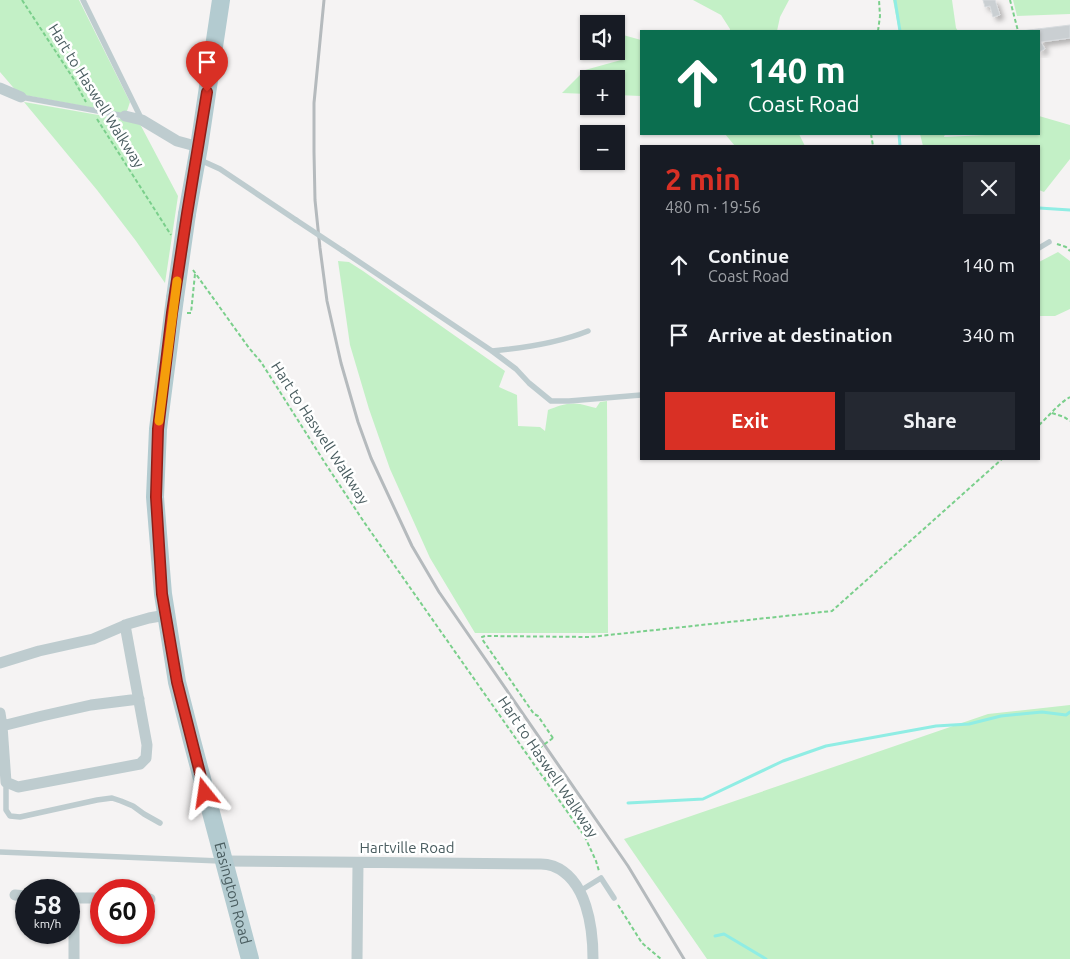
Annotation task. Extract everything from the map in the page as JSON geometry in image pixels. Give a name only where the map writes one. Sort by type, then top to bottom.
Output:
[{"type":"main road","name":"Easington Road","points":[[221,0],[175,298],[158,429],[156,497],[162,594],[177,682],[250,959]]},
{"type":"street","points":[[0,88],[21,97]]},
{"type":"street","points":[[125,116],[142,120],[198,152]]},
{"type":"street","points":[[0,663],[39,651],[93,639],[126,625],[166,615]]},
{"type":"street","points":[[0,714],[6,782],[18,787],[140,764],[146,758],[147,745],[126,625]]},
{"type":"street","points":[[2,726],[91,705],[139,699]]},
{"type":"street","name":"Hartville Road","points":[[224,861],[542,864],[554,866],[574,882],[580,891]]},
{"type":"street","points":[[357,959],[358,863]]},
{"type":"street","points":[[580,891],[591,926],[593,959]]},
{"type":"street","points":[[73,944],[74,959]]},
{"type":"lane","points":[[83,0],[142,120]]},
{"type":"lane","points":[[21,97],[125,116]]},
{"type":"lane","points":[[198,152],[220,169],[492,351],[516,369],[528,383],[551,401],[640,395]]},
{"type":"lane","points":[[1040,247],[1049,242]]},
{"type":"lane","points":[[492,351],[524,348],[569,339],[588,331]]},
{"type":"lane","points":[[6,782],[6,810],[10,816],[20,817],[112,798],[133,806],[160,823]]},
{"type":"lane","points":[[0,852],[224,861]]},
{"type":"lane","points":[[580,891],[601,878],[614,898]]},
{"type":"path","name":"Hart to Haswell Walkway","points":[[22,0],[89,105]]},
{"type":"path","points":[[878,30],[879,0]]},
{"type":"path","points":[[1010,0],[1018,30]]},
{"type":"path","name":"Hart to Haswell Walkway","points":[[93,112],[174,240]]},
{"type":"path","name":"Hart to Haswell Walkway","points":[[192,268],[261,362],[359,514],[585,837],[596,861],[601,878]]},
{"type":"path","points":[[191,313],[196,273]]},
{"type":"path","points":[[1040,424],[1070,396]]},
{"type":"path","points":[[1052,413],[1070,421]]},
{"type":"path","points":[[544,779],[550,774],[534,752],[554,738],[538,716],[528,707],[482,637],[590,637],[832,611],[1001,460]]},
{"type":"path","points":[[614,898],[642,943],[661,959]]},
{"type":"green space","points":[[0,0],[79,0],[130,102],[126,114],[18,93],[0,72]]},
{"type":"green space","points":[[693,0],[789,0],[780,17],[777,30],[730,30],[721,15]]},
{"type":"green space","points":[[893,0],[952,0],[957,30],[899,30]]},
{"type":"green space","points":[[1013,0],[1070,0],[1070,14],[1017,16]]},
{"type":"green space","points":[[625,36],[640,40],[640,96],[625,95],[625,70],[585,70],[625,60]]},
{"type":"green space","points":[[580,75],[580,94],[562,93]]},
{"type":"green space","points":[[24,102],[127,120],[140,124],[178,196],[165,283],[97,190]]},
{"type":"green space","points":[[1040,116],[1070,125],[1070,159],[1044,192],[1040,190],[1040,145],[923,145],[920,135],[945,135],[944,137],[1040,135]]},
{"type":"green space","points":[[726,135],[800,135],[804,145],[734,145]]},
{"type":"green space","points":[[1058,252],[1070,261],[1070,309],[1055,316],[1040,316],[1040,261]]},
{"type":"green space","points":[[338,261],[349,262],[363,271],[505,371],[499,387],[517,395],[518,426],[540,427],[545,431],[548,410],[571,404],[596,408],[600,402],[607,401],[608,633],[475,633],[430,558],[390,469],[369,409],[350,345]]},
{"type":"green space","points":[[1070,705],[1070,959],[707,959],[624,839],[988,714]]},
{"type":"building","points":[[983,0],[995,0],[1000,15],[993,17],[990,6],[985,7]]},
{"type":"building","points":[[1070,25],[1070,38],[1041,42],[1045,49],[1040,52],[1040,30],[1029,30]]},
{"type":"waterway","points":[[895,0],[900,30]]},
{"type":"waterway","points":[[899,135],[900,145]]},
{"type":"waterway","points":[[1040,208],[1070,210]]},
{"type":"waterway","points":[[628,803],[703,799],[783,761],[826,746],[936,726],[969,724],[1001,716],[1042,712],[1066,715],[1070,712]]},
{"type":"waterway","points":[[715,936],[724,934],[766,959]]},
{"type":"railway","points":[[324,0],[314,103],[315,200],[327,301],[341,363],[358,422],[371,458],[412,546],[439,592],[628,866],[684,959]]},
{"type":"slow traffic","points":[[159,421],[177,281]]},
{"type":"route","points":[[205,793],[177,682],[162,594],[156,497],[158,429],[172,313],[207,92]]}]
